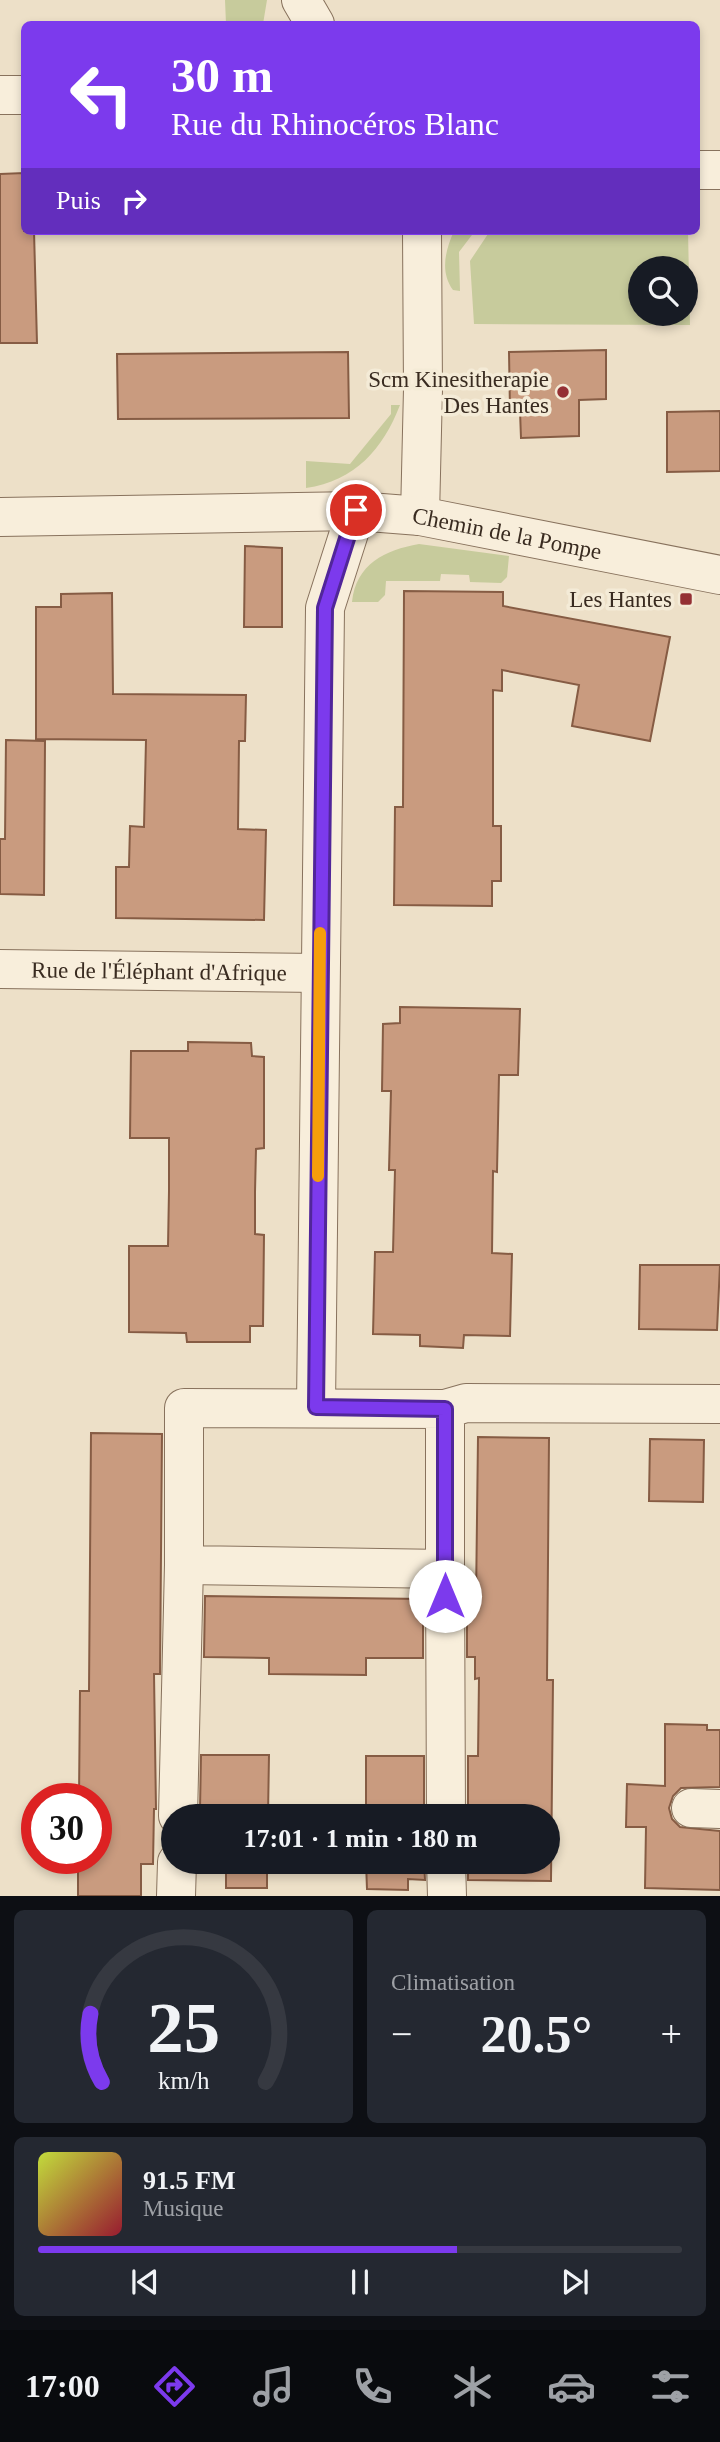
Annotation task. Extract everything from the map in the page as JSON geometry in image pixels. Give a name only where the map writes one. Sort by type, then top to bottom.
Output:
[{"type":"street","points":[[301,0],[313,21]]},
{"type":"street","points":[[0,95],[21,95]]},
{"type":"street","points":[[700,170],[720,170]]},
{"type":"street","points":[[420,516],[422,235]]},
{"type":"street","points":[[316,1407],[325,608],[356,510]]},
{"type":"street","name":"Chemin de la Pompe","points":[[0,517],[356,510],[420,516],[720,575]]},
{"type":"street","name":"Rue de l'Éléphant d'Afrique","points":[[0,969],[320,973]]},
{"type":"street","points":[[178,1804],[184,1565],[184,1408],[445,1409],[466,1403],[720,1404]]},
{"type":"street","points":[[445,1409],[446,1804]]},
{"type":"street","points":[[184,1565],[445,1569]]},
{"type":"street","points":[[176,1896],[177,1874]]},
{"type":"street","points":[[446,1874],[447,1896]]},
{"type":"green space","points":[[225,0],[267,0],[264,21],[226,21]]},
{"type":"green space","points":[[452,235],[472,235],[459,252],[460,291],[453,290],[446,276],[448,246]]},
{"type":"green space","points":[[487,235],[688,235],[689,256],[628,256],[628,325],[474,324],[470,261]]},
{"type":"green space","points":[[391,405],[400,405],[385,436],[365,460],[339,478],[306,488],[306,461],[350,464],[391,414]]},
{"type":"green space","points":[[419,544],[509,556],[507,577],[501,583],[470,582],[469,575],[441,574],[440,581],[386,581],[385,595],[378,602],[352,602],[359,578],[374,561],[395,550]]},
{"type":"building","points":[[21,173],[21,235],[34,235],[37,343],[0,343],[0,174]]},
{"type":"building","name":"Scm Kinesitherapie Des Hantes","points":[[606,350],[606,399],[579,400],[579,436],[521,438],[520,411],[510,411],[509,352]]},
{"type":"building","points":[[348,352],[349,418],[118,419],[117,354]]},
{"type":"building","points":[[720,411],[720,471],[667,472],[667,412]]},
{"type":"building","points":[[245,546],[282,548],[282,627],[244,627]]},
{"type":"building","points":[[404,591],[503,592],[503,606],[670,637],[650,741],[572,726],[579,685],[502,670],[502,691],[493,690],[493,826],[501,826],[501,881],[492,881],[492,906],[394,905],[395,807],[403,807]]},
{"type":"building","points":[[112,593],[113,694],[246,695],[245,741],[239,741],[238,829],[266,830],[264,920],[116,918],[116,867],[129,867],[130,826],[144,827],[146,740],[36,739],[36,607],[61,607],[61,594]]},
{"type":"building","points":[[6,740],[45,741],[44,895],[0,894],[0,839],[5,839]]},
{"type":"building","points":[[400,1007],[520,1009],[518,1075],[499,1075],[497,1172],[493,1171],[492,1253],[512,1254],[510,1336],[464,1335],[463,1348],[420,1346],[420,1335],[373,1334],[375,1252],[393,1252],[395,1170],[389,1170],[391,1091],[382,1091],[383,1024],[400,1023]]},
{"type":"building","points":[[188,1042],[251,1043],[252,1056],[264,1057],[264,1148],[256,1149],[255,1192],[255,1234],[264,1235],[263,1326],[250,1326],[250,1342],[187,1342],[186,1333],[129,1332],[129,1246],[168,1246],[169,1191],[169,1138],[130,1138],[131,1051],[188,1051]]},
{"type":"building","points":[[640,1265],[720,1265],[717,1330],[639,1329]]},
{"type":"building","points":[[91,1433],[162,1434],[160,1674],[154,1674],[156,1809],[153,1864],[141,1864],[141,1896],[78,1896],[78,1874],[112,1874],[112,1783],[79,1783],[80,1691],[89,1691]]},
{"type":"building","points":[[478,1437],[549,1438],[547,1680],[553,1680],[552,1804],[468,1804],[468,1756],[478,1756],[479,1678],[475,1679],[475,1657],[467,1657],[467,1599],[476,1600]]},
{"type":"building","points":[[650,1439],[704,1440],[703,1502],[649,1501]]},
{"type":"building","points":[[205,1596],[423,1599],[423,1658],[366,1658],[366,1675],[269,1674],[269,1658],[204,1657]]},
{"type":"building","points":[[665,1724],[707,1725],[707,1730],[720,1730],[720,1787],[681,1788],[673,1796],[669,1808],[672,1819],[680,1827],[720,1831],[720,1890],[645,1888],[646,1827],[626,1827],[627,1784],[665,1786]]},
{"type":"building","points":[[201,1755],[269,1755],[268,1804],[200,1804]]},
{"type":"building","points":[[366,1756],[424,1756],[424,1804],[366,1804]]},
{"type":"building","points":[[226,1874],[267,1874],[267,1888],[226,1888]]},
{"type":"building","points":[[366,1874],[425,1874],[425,1880],[408,1879],[408,1890],[367,1889]]},
{"type":"building","points":[[468,1874],[551,1874],[551,1881],[468,1880]]},
{"type":"slow traffic","points":[[318,1176],[320,933]]},
{"type":"place","name":"Scm Kinesitherapie Des Hantes","points":[[563,392]]},
{"type":"place","name":"Les Hantes","points":[[686,599]]},
{"type":"route","points":[[356,510],[325,608],[316,1407],[445,1409],[445,1596]]}]
